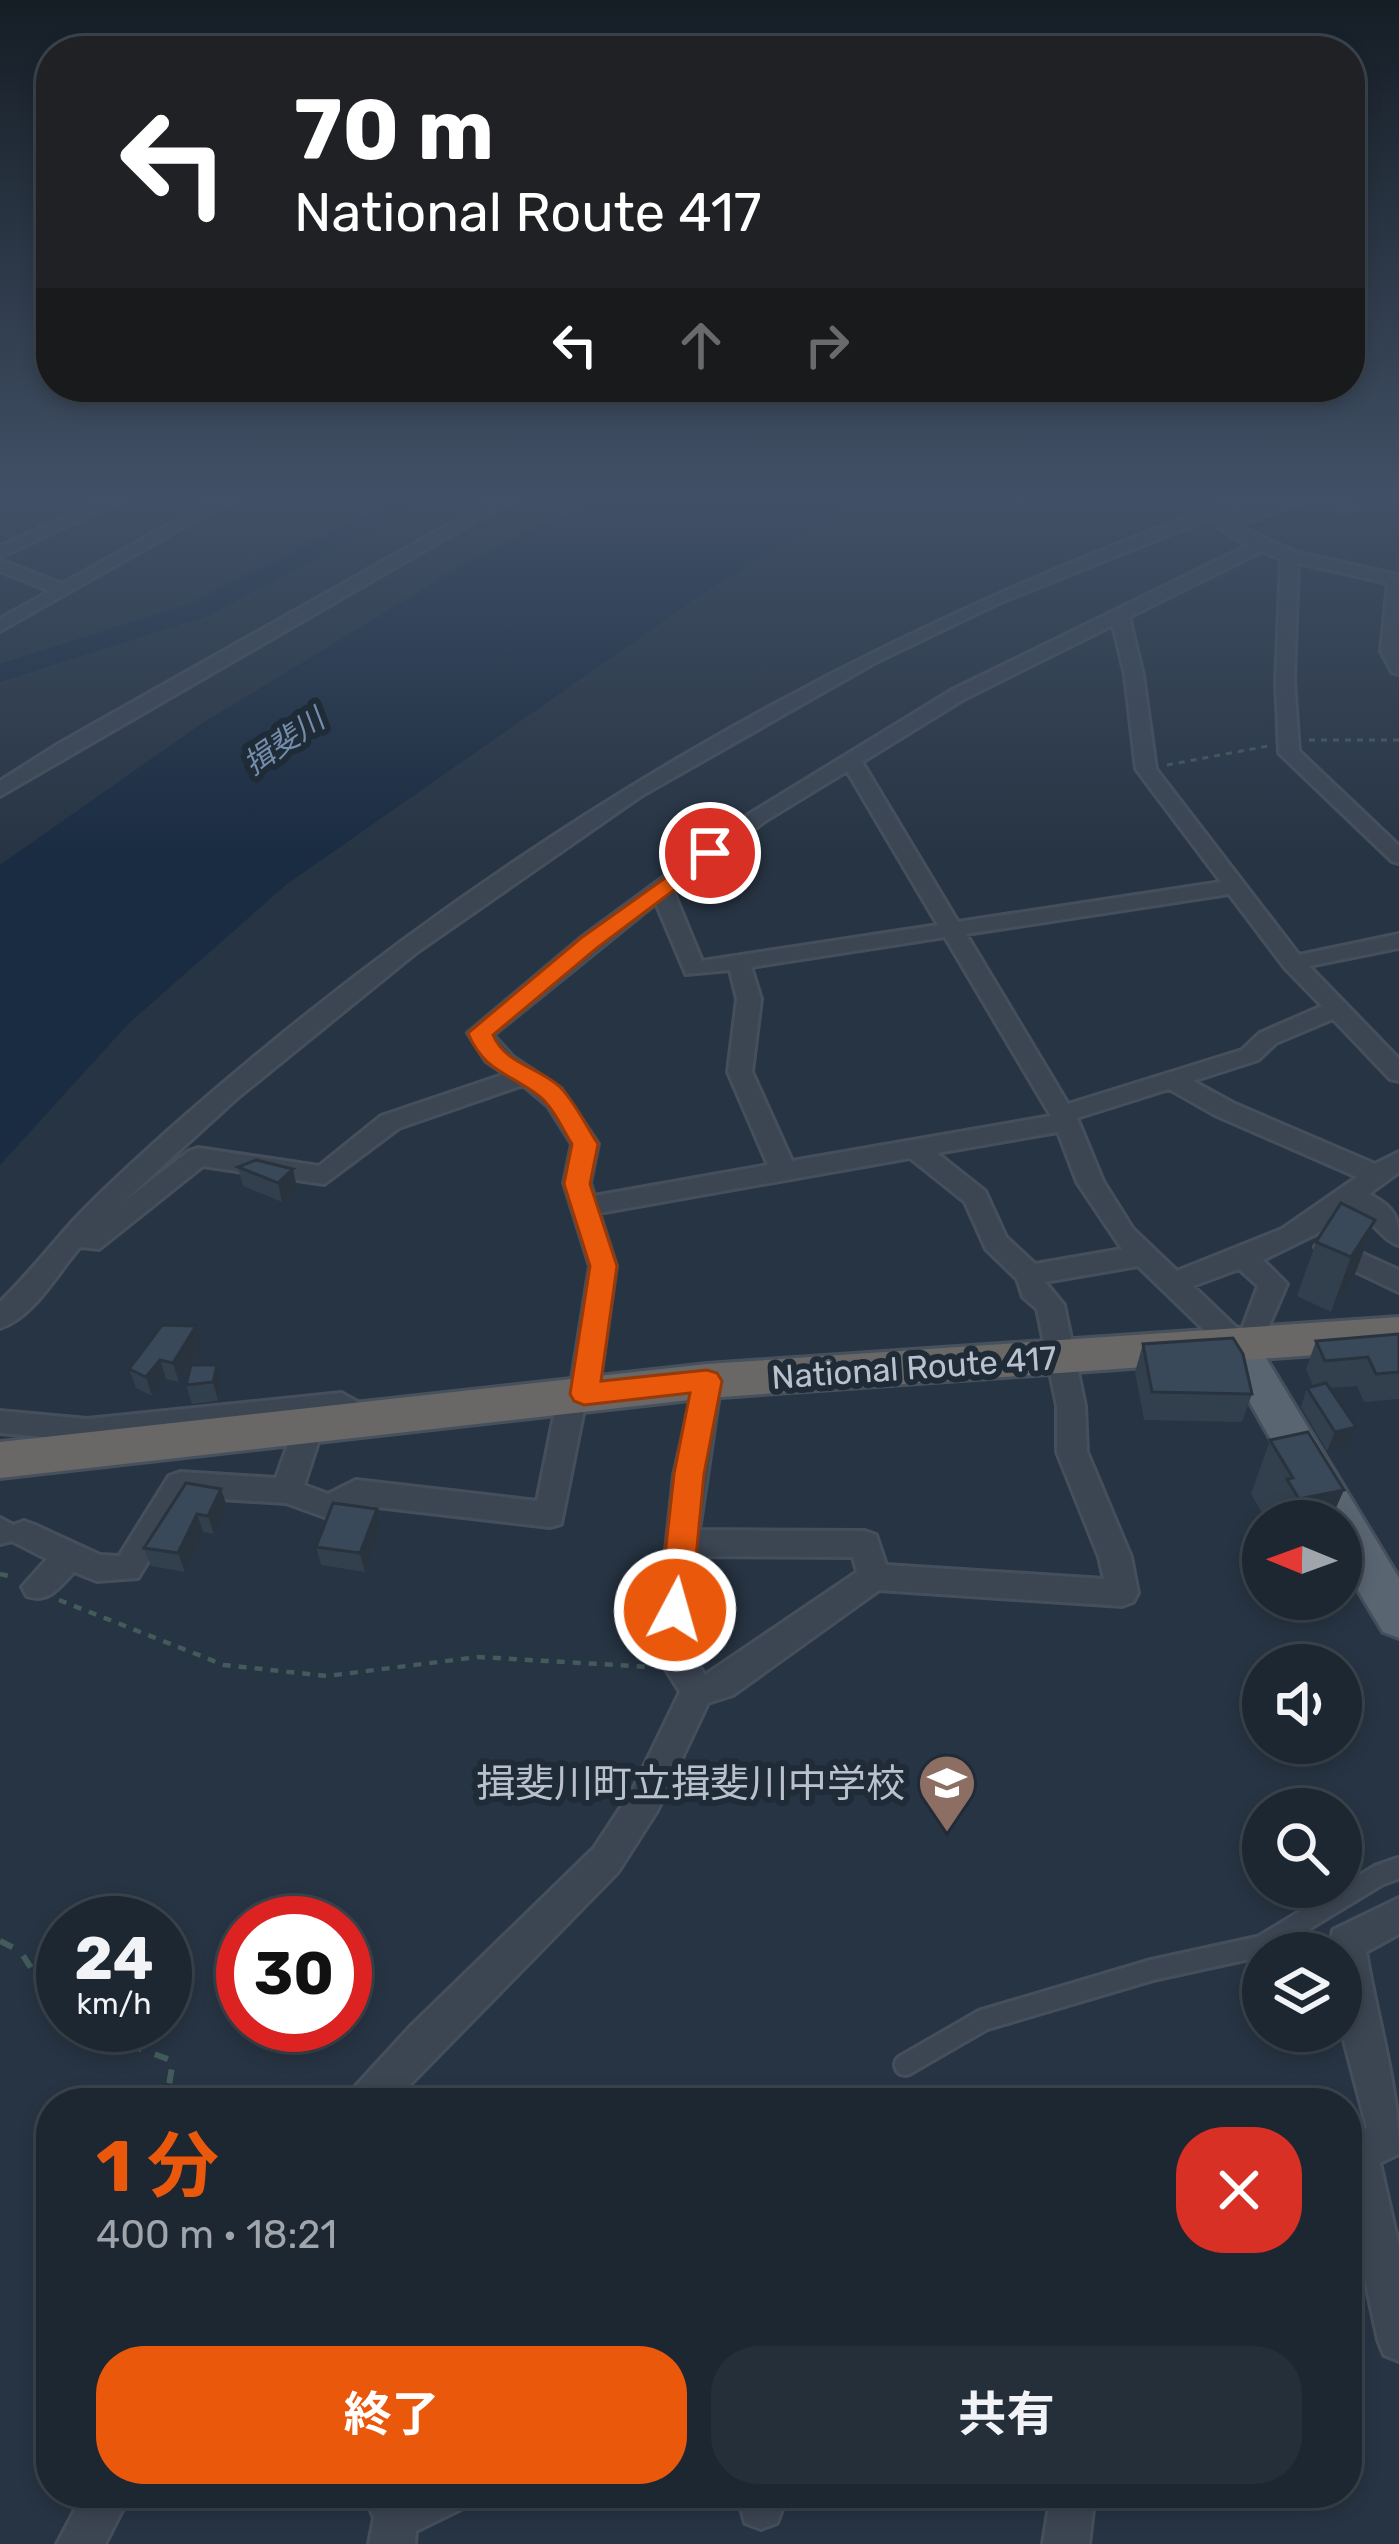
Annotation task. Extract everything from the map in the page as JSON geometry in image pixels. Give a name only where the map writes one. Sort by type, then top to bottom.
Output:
[{"type":"highway","name":"National Route 417","points":[[0,1460],[707,1381],[1399,1334]]},
{"type":"main road","points":[[1248,1345],[1329,1500]]},
{"type":"main road","points":[[1362,1558],[1399,1618]]},
{"type":"street","points":[[0,790],[299,618]]},
{"type":"street","points":[[0,1318],[117,1192],[234,1083],[398,954],[633,790],[777,705],[952,618]]},
{"type":"street","points":[[8,1532],[97,1568],[128,1569],[180,1484],[287,1491],[330,1507],[356,1492],[550,1515],[604,1266],[577,1184],[585,1144],[550,1091],[521,1077],[487,1049],[480,1033],[758,817],[959,694],[1114,618]]},
{"type":"street","points":[[1121,618],[1134,675],[1146,770],[1293,963],[1399,1073]]},
{"type":"street","points":[[1288,618],[1289,753],[1399,857]]},
{"type":"street","points":[[1393,618],[1390,651],[1399,668]]},
{"type":"street","points":[[851,761],[1065,1118],[1090,1182],[1124,1236],[1248,1345],[1273,1283],[1242,1258]]},
{"type":"street","points":[[661,889],[694,969],[1231,886]]},
{"type":"street","points":[[1293,963],[1399,941]]},
{"type":"street","points":[[739,963],[749,999],[740,1072],[783,1172]]},
{"type":"street","points":[[586,1207],[917,1150],[1065,1118],[1250,1055],[1268,1037],[1338,1008]]},
{"type":"street","points":[[25,1293],[198,1157],[324,1175],[390,1122],[521,1077]]},
{"type":"street","points":[[1174,1081],[1224,1109],[1387,1167]]},
{"type":"street","points":[[707,1381],[689,1474],[671,1652],[688,1677],[721,1685],[874,1577],[1122,1593],[1115,1557],[1072,1452],[1071,1406],[1050,1305],[1033,1290],[1030,1274],[995,1242],[976,1197],[917,1150]]},
{"type":"street","points":[[1175,1282],[1301,1230],[1387,1167]]},
{"type":"street","points":[[1349,1195],[1381,1212],[1399,1236]]},
{"type":"street","points":[[1301,1230],[1399,1282]]},
{"type":"street","points":[[1030,1274],[1145,1255]]},
{"type":"street","points":[[0,1421],[87,1430],[329,1404],[341,1404],[362,1418]]},
{"type":"street","points":[[287,1491],[309,1424]]},
{"type":"street","points":[[682,1543],[866,1544],[874,1577]]},
{"type":"street","points":[[38,1587],[70,1556]]},
{"type":"street","points":[[382,2088],[610,1856],[670,1756],[688,1677]]},
{"type":"street","points":[[1362,2151],[1389,2138],[1362,2042],[1346,1943],[1399,1915]]},
{"type":"street","points":[[1362,2195],[1399,2340]]},
{"type":"street","points":[[80,2544],[100,2508]]},
{"type":"street","points":[[1066,2544],[1071,2508]]},
{"type":"lane","points":[[905,2065],[983,2020],[1152,1970],[1262,1946],[1379,1875],[1399,1868]]},
{"type":"path","points":[[1146,770],[1288,742],[1399,740]]},
{"type":"path","points":[[38,1587],[90,1613],[224,1665],[327,1676],[478,1657],[658,1667],[688,1677]]},
{"type":"path","points":[[0,1941],[20,1952],[36,1976]]},
{"type":"path","points":[[149,2052],[173,2061],[168,2088]]},
{"type":"water","name":"揖斐川","points":[[376,618],[668,618],[287,884],[128,1024],[0,1165],[0,865],[201,724]]},
{"type":"building","points":[[256,1160],[293,1169],[278,1183],[238,1167]]},
{"type":"building","points":[[1341,1203],[1375,1220],[1351,1257],[1316,1242]]},
{"type":"building","points":[[162,1325],[196,1326],[173,1363],[160,1360],[146,1377],[129,1369]]},
{"type":"building","points":[[1399,1334],[1399,1372],[1376,1374],[1368,1357],[1325,1361],[1316,1341]]},
{"type":"building","points":[[1233,1338],[1243,1354],[1252,1394],[1152,1392],[1143,1344]]},
{"type":"building","points":[[191,1365],[217,1365],[213,1382],[186,1385]]},
{"type":"building","points":[[1326,1383],[1356,1427],[1335,1432],[1307,1388]]},
{"type":"building","points":[[1308,1432],[1344,1490],[1299,1499],[1287,1479],[1293,1478],[1270,1440]]},
{"type":"building","points":[[186,1483],[221,1489],[208,1516],[197,1514],[178,1553],[144,1548]]},
{"type":"building","points":[[333,1503],[377,1509],[360,1553],[316,1547]]},
{"type":"waterway","points":[[0,673],[173,618]]},
{"type":"place","name":"揖斐川町立揖斐川中学校","points":[[947,1834]]},
{"type":"route","points":[[675,1610],[689,1474],[707,1381],[584,1394],[604,1266],[577,1184],[585,1144],[550,1091],[521,1077],[487,1049],[480,1033],[589,943],[710,853]]}]
